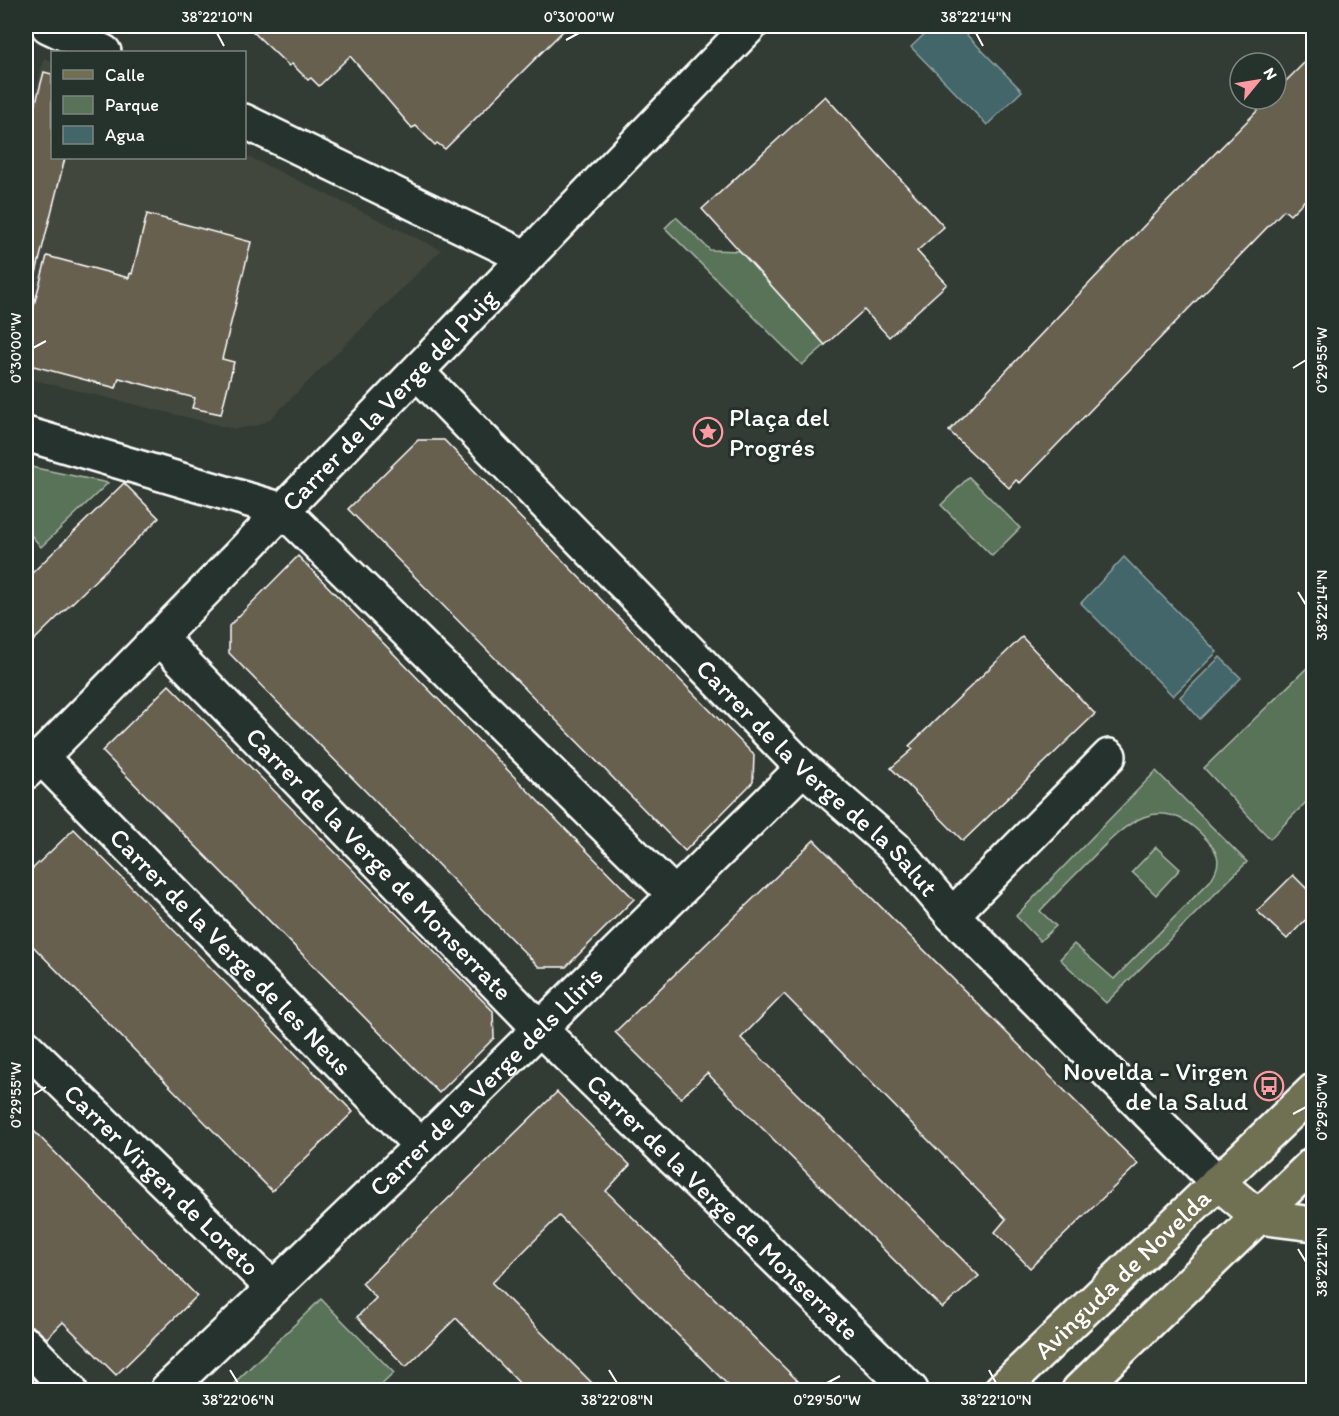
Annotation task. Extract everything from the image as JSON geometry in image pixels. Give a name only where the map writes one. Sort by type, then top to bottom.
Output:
[{"type":"main road","name":"Avinguda de Novelda","points":[[1001,1390],[1314,1090]]},
{"type":"main road","points":[[1079,1390],[1314,1163]]},
{"type":"main road","name":"Avinguda de Novelda","points":[[1217,1182],[1259,1217]]},
{"type":"main road","points":[[1259,1217],[1314,1224]]},
{"type":"street","points":[[48,26],[102,51]]},
{"type":"street","name":"Carrer de la Verge del Puig","points":[[33,764],[283,510],[750,26]]},
{"type":"street","points":[[246,122],[525,257]]},
{"type":"street","name":"Carrer de la Verge de la Salut","points":[[417,372],[803,768],[896,848],[952,915],[1217,1182]]},
{"type":"street","points":[[26,434],[283,510],[675,895]]},
{"type":"street","name":"Carrer de la Verge de Monserrate","points":[[159,637],[539,1028],[911,1390]]},
{"type":"street","points":[[952,915],[1109,756]]},
{"type":"street","name":"Carrer de la Verge de les Neus","points":[[33,764],[421,1146]]},
{"type":"street","name":"Carrer de la Verge dels Lliris","points":[[167,1390],[421,1146],[803,768]]},
{"type":"street","name":"Carrer Virgen de Loreto","points":[[26,1047],[273,1288]]},
{"type":"street","points":[[26,1344],[70,1390]]},
{"type":"shaded area","points":[[44,58],[51,62],[51,159],[246,159],[246,155],[441,250],[270,419],[259,425],[235,429],[26,378],[26,129]]},
{"type":"green space","points":[[676,217],[710,250],[740,251],[825,345],[802,365],[665,228]]},
{"type":"green space","points":[[26,466],[108,483],[41,547],[26,529]]},
{"type":"green space","points":[[969,477],[1020,528],[992,556],[941,505]]},
{"type":"green space","points":[[1313,662],[1313,795],[1270,839],[1204,768]]},
{"type":"green space","points":[[1156,771],[1247,862],[1106,1003],[1060,959],[1074,944],[1114,979],[1210,881],[1218,860],[1215,850],[1207,840],[1190,824],[1174,816],[1159,814],[1144,817],[1116,835],[1040,911],[1056,926],[1040,941],[1016,916]]},
{"type":"green space","points":[[1156,847],[1180,869],[1156,895],[1132,872]]},
{"type":"green space","points":[[321,1299],[394,1373],[376,1390],[227,1390]]},
{"type":"water","points":[[933,26],[958,26],[1022,91],[987,125],[911,47]]},
{"type":"water","points":[[1124,557],[1217,652],[1173,696],[1081,603]]},
{"type":"water","points":[[1220,657],[1241,678],[1200,719],[1180,697]]},
{"type":"building","points":[[247,26],[568,26],[445,149],[437,143],[435,145],[416,126],[412,128],[350,56],[319,86],[311,78],[308,80],[292,64],[289,66]]},
{"type":"building","points":[[1314,53],[1314,191],[1290,215],[1284,210],[1020,483],[1016,480],[1009,488],[949,431],[1161,208],[1257,111],[1288,111],[1288,79]]},
{"type":"building","points":[[44,72],[51,74],[51,159],[65,159],[36,273],[26,271],[26,139]]},
{"type":"building","points":[[825,96],[944,227],[917,251],[947,284],[889,337],[864,310],[825,345],[702,209]]},
{"type":"building","points":[[147,214],[251,242],[222,359],[234,362],[221,414],[192,408],[195,398],[119,378],[116,388],[26,364],[26,335],[47,256],[129,278],[130,273],[132,274]]},
{"type":"building","points":[[418,440],[444,440],[754,755],[753,782],[685,851],[348,509]]},
{"type":"building","points":[[124,483],[159,518],[26,648],[26,579]]},
{"type":"building","points":[[298,556],[634,899],[566,967],[539,967],[229,653],[229,626]]},
{"type":"building","points":[[1022,637],[1095,714],[963,841],[891,768],[913,749],[909,746]]},
{"type":"building","points":[[169,685],[493,1011],[494,1038],[439,1093],[102,751]]},
{"type":"building","points":[[74,829],[353,1112],[272,1191],[26,939],[26,875]]},
{"type":"building","points":[[814,840],[1138,1164],[1030,1268],[995,1232],[1006,1219],[784,994],[741,1038],[979,1276],[942,1308],[707,1073],[681,1098],[615,1032]]},
{"type":"building","points":[[1293,875],[1314,896],[1314,911],[1287,939],[1257,911]]},
{"type":"building","points":[[557,1092],[630,1165],[606,1191],[807,1390],[733,1390],[559,1216],[492,1283],[599,1390],[526,1390],[456,1318],[406,1367],[357,1317],[376,1298],[362,1283]]},
{"type":"building","points":[[26,1123],[197,1296],[116,1375],[63,1322],[47,1338],[32,1326],[26,1326]]},
{"type":"place","name":"Plaça del Progrés","points":[[708,432]]},
{"type":"place","name":"Novelda - Virgen de la Salud","points":[[1269,1086]]}]
